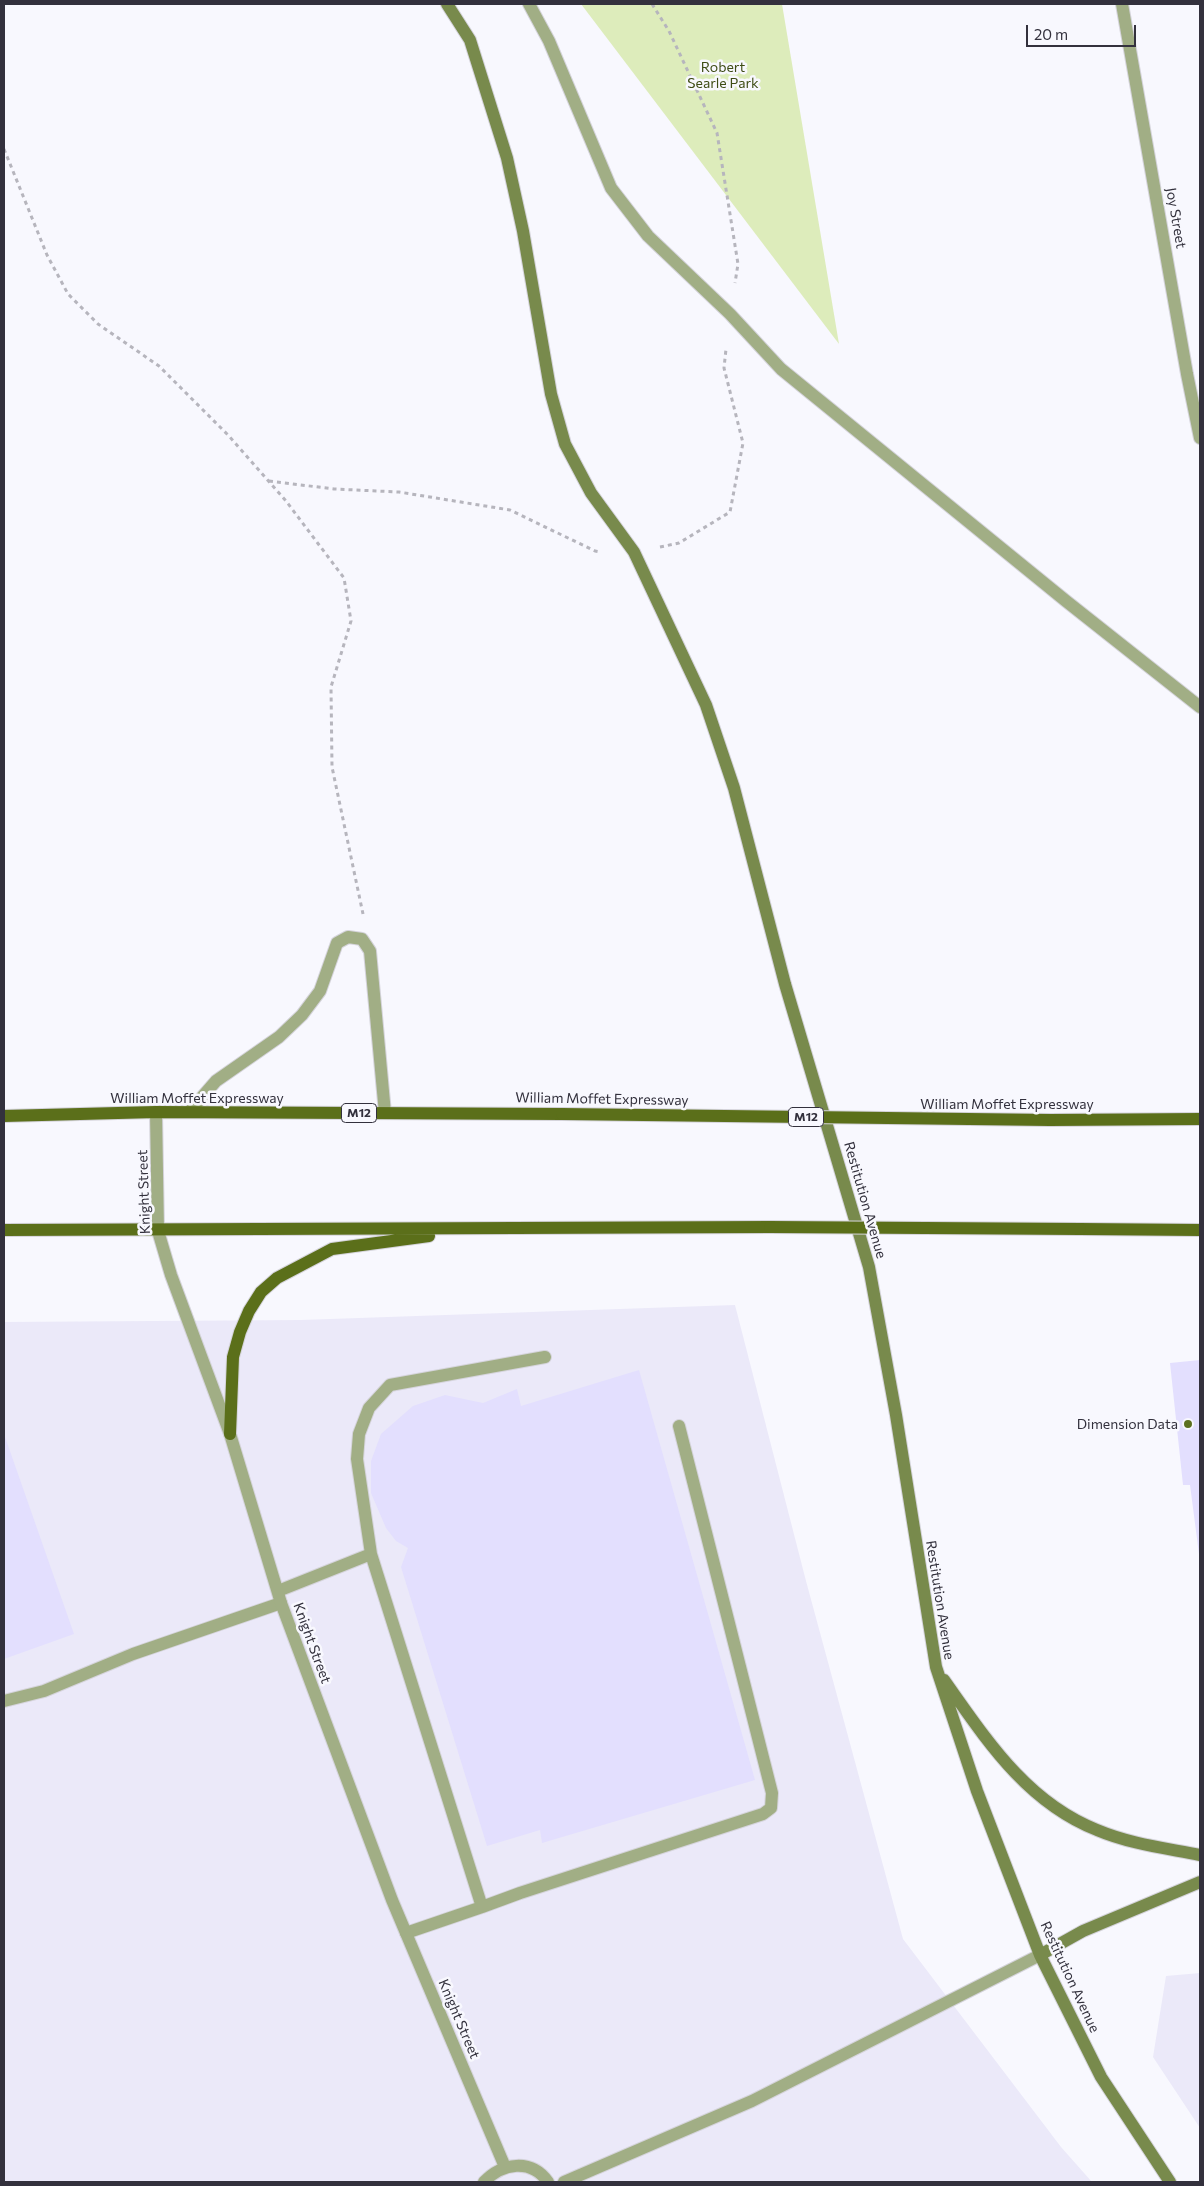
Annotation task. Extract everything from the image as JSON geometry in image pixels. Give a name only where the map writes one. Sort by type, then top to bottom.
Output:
[{"type":"main road","name":"William Moffet Expressway","points":[[4,1116],[189,1112],[1050,1120],[1200,1119]]},
{"type":"main road","points":[[4,1230],[158,1231],[571,1228],[1080,1228],[1200,1230]]},
{"type":"main road","points":[[230,1434],[233,1357],[240,1332],[249,1311],[261,1292],[277,1278],[332,1249],[481,1229]]},
{"type":"street","name":"Restitution Avenue","points":[[447,4],[470,40],[507,158],[523,231],[551,394],[565,444],[591,493],[634,552],[709,714],[734,788],[786,984],[869,1266],[897,1424],[936,1667],[977,1791],[1040,1955],[1101,2077],[1170,2182]]},
{"type":"street","points":[[528,4],[549,41],[611,188],[648,236],[730,314],[781,369],[1066,601],[1200,707]]},
{"type":"street","name":"Joy Street","points":[[1122,4],[1200,438]]},
{"type":"street","points":[[189,1112],[216,1081],[279,1037],[302,1015],[320,991],[338,943],[348,937],[362,939],[370,951],[385,1113]]},
{"type":"street","name":"Knight Street","points":[[156,1112],[158,1231],[171,1275],[230,1434],[279,1597],[406,1933],[505,2167]]},
{"type":"street","points":[[482,1907],[370,1554],[357,1459],[359,1434],[369,1408],[390,1385],[545,1357]]},
{"type":"street","points":[[406,1933],[520,1893],[763,1814],[771,1808],[772,1793],[679,1426]]},
{"type":"street","points":[[4,1701],[44,1691],[279,1597],[370,1554]]},
{"type":"street","points":[[936,1667],[997,1754],[1035,1793],[1071,1817],[1096,1830],[1155,1847],[1200,1856]]},
{"type":"street","points":[[564,2182],[752,2101],[1040,1955],[1083,1931],[1200,1882]]},
{"type":"street","points":[[484,2182],[493,2173],[505,2167],[519,2165],[532,2169],[548,2182]]},
{"type":"path","points":[[269,481],[334,489],[399,492],[510,510],[595,552],[634,552],[679,543],[730,512],[743,443],[724,368],[738,264],[717,133],[669,31],[652,4]]},
{"type":"path","points":[[4,149],[47,255],[68,294],[98,324],[160,366],[229,436],[269,481],[344,578],[351,621],[331,687],[332,767],[370,951]]},
{"type":"shaded area","points":[[735,1305],[806,1581],[903,1939],[1061,2147],[1092,2182],[4,2182],[4,1322],[301,1320]]},
{"type":"shaded area","points":[[1200,1973],[1200,2128],[1153,2057],[1166,1976]]},
{"type":"green space","name":"Robert Searle Park","points":[[581,4],[782,4],[839,344]]},
{"type":"building","name":"Dimension Data","points":[[1200,1360],[1199,1554],[1190,1485],[1183,1485],[1170,1363]]},
{"type":"building","points":[[639,1370],[755,1780],[542,1843],[540,1830],[487,1846],[401,1567],[408,1548],[396,1541],[386,1528],[371,1493],[371,1461],[381,1434],[413,1406],[445,1395],[483,1403],[517,1389],[521,1406]]},
{"type":"building","points":[[4,1434],[74,1634],[4,1659]]},
{"type":"place","name":"Dimension Data","points":[[1188,1424]]}]
